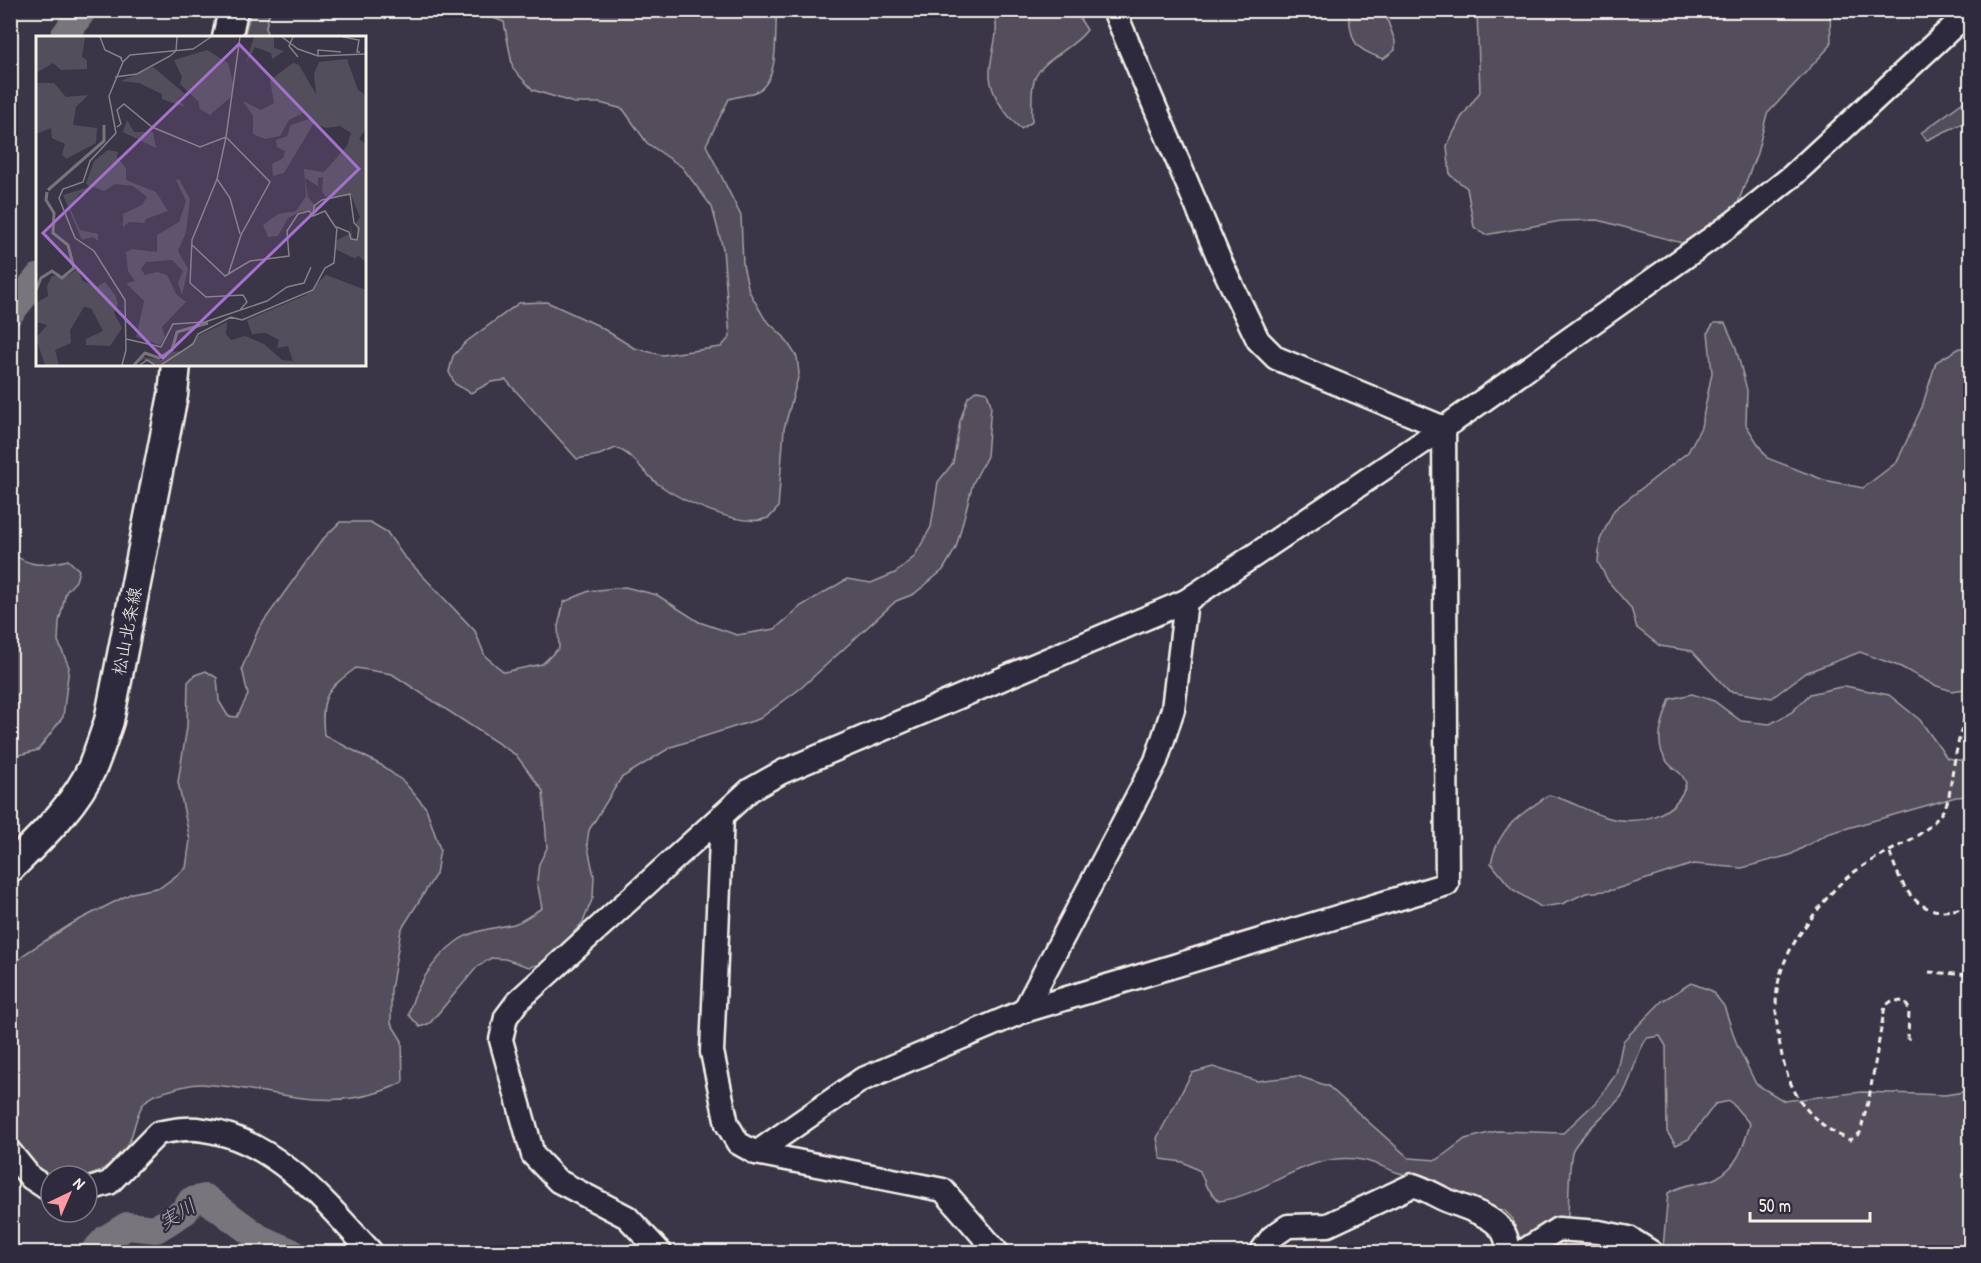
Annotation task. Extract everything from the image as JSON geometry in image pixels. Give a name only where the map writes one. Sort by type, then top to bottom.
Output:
[{"type":"main road","points":[[227,36],[233,10]]},
{"type":"main road","name":"松山北条線","points":[[10,868],[58,819],[78,792],[93,766],[109,721],[176,366]]},
{"type":"street","points":[[1114,10],[1220,261],[1258,340],[1276,358],[1444,428]]},
{"type":"street","points":[[660,1252],[627,1216],[558,1181],[533,1155],[501,1040],[506,1017],[518,1001],[750,790],[782,772],[1186,601],[1444,428],[1733,222],[1784,183],[1971,11]]},
{"type":"street","points":[[756,1153],[861,1080],[1024,1011],[1447,884],[1444,428]]},
{"type":"street","points":[[1024,1011],[1156,761],[1173,709],[1186,601]]},
{"type":"street","points":[[722,816],[712,1052],[727,1124],[738,1143],[756,1153],[943,1190],[997,1252]]},
{"type":"street","points":[[99,1186],[109,1183],[158,1133],[202,1129],[223,1133],[250,1145],[280,1163],[312,1190],[371,1252]]},
{"type":"street","points":[[10,1152],[31,1178],[39,1183]]},
{"type":"street","points":[[1261,1252],[1272,1237],[1288,1226],[1328,1225],[1413,1185],[1430,1190],[1446,1201],[1473,1209],[1493,1221],[1503,1232],[1508,1246],[1507,1252]]},
{"type":"street","points":[[1522,1252],[1558,1229],[1599,1232],[1629,1238],[1651,1252]]},
{"type":"path","points":[[1908,1040],[1909,1010],[1905,1002],[1893,1000],[1886,1006],[1860,1133],[1850,1140],[1835,1134],[1802,1106],[1792,1089],[1778,1034],[1776,1001],[1780,970],[1789,947],[1835,887],[1861,867],[1890,853],[1920,834],[1944,810],[1949,797],[1956,752],[1971,703]]},
{"type":"path","points":[[1890,853],[1898,878],[1909,895],[1924,906],[1940,911],[1956,910],[1971,902]]},
{"type":"path","points":[[1929,972],[1971,975]]},
{"type":"shaded area","points":[[251,11],[270,11],[266,26],[267,36],[244,36]]},
{"type":"shaded area","points":[[464,11],[777,11],[774,63],[767,82],[754,93],[729,99],[706,145],[741,216],[743,265],[749,291],[765,319],[784,337],[797,357],[799,374],[784,429],[778,508],[768,518],[743,520],[695,505],[658,484],[633,459],[616,448],[599,455],[577,459],[506,380],[491,382],[471,393],[455,384],[449,372],[453,356],[466,342],[519,303],[547,302],[597,325],[634,348],[662,355],[721,347],[730,337],[723,249],[712,207],[682,167],[647,143],[623,109],[600,103],[574,103],[533,90],[513,69],[504,22],[483,14]]},
{"type":"shaded area","points":[[993,11],[1075,11],[1087,30],[1041,69],[1033,85],[1032,122],[1021,129],[1001,105],[991,83],[990,68],[996,36]]},
{"type":"shaded area","points":[[1348,11],[1384,11],[1395,41],[1395,50],[1383,59],[1359,47],[1353,37]]},
{"type":"shaded area","points":[[1477,11],[1830,11],[1831,45],[1767,114],[1757,153],[1737,205],[1719,225],[1682,243],[1598,220],[1561,221],[1485,235],[1474,227],[1467,188],[1450,175],[1447,146],[1461,118],[1480,92]]},
{"type":"shaded area","points":[[1970,97],[1970,120],[1927,140],[1921,133]]},
{"type":"shaded area","points":[[1714,323],[1725,323],[1736,348],[1747,390],[1746,425],[1767,458],[1824,480],[1863,488],[1897,462],[1922,407],[1936,362],[1960,348],[1970,348],[1970,688],[1952,691],[1934,685],[1901,667],[1860,652],[1805,673],[1772,698],[1729,691],[1692,651],[1660,646],[1637,628],[1631,608],[1608,581],[1598,562],[1600,540],[1614,510],[1688,452],[1701,427],[1712,373],[1708,332]]},
{"type":"shaded area","points":[[977,390],[987,392],[991,405],[987,456],[973,483],[956,548],[943,570],[914,594],[896,601],[801,688],[759,719],[671,747],[621,778],[589,830],[587,843],[594,876],[593,897],[583,922],[546,963],[529,967],[505,959],[491,958],[477,967],[430,1023],[420,1027],[409,1015],[411,1006],[426,975],[448,948],[469,935],[518,923],[542,908],[537,881],[539,864],[547,848],[543,791],[516,755],[392,674],[356,668],[338,682],[324,703],[324,735],[381,765],[404,782],[426,808],[440,849],[436,874],[401,930],[391,990],[391,1023],[402,1041],[403,1082],[377,1093],[328,1100],[202,1084],[180,1087],[150,1097],[145,1102],[126,1147],[105,1167],[99,1170],[99,1164],[39,1164],[39,1170],[11,1133],[11,968],[26,953],[73,923],[132,893],[161,887],[186,868],[190,840],[178,782],[187,727],[188,682],[195,675],[206,671],[217,678],[219,701],[228,716],[237,717],[248,695],[242,668],[259,628],[322,540],[340,522],[370,522],[387,532],[402,554],[475,631],[485,656],[504,672],[542,664],[559,648],[558,626],[564,602],[589,591],[625,587],[657,595],[699,622],[737,635],[775,629],[801,606],[847,579],[871,583],[895,573],[914,557],[931,527],[938,482],[953,463],[960,421],[968,397]]},
{"type":"shaded area","points":[[10,552],[24,561],[38,564],[68,560],[79,570],[76,581],[66,592],[59,622],[58,641],[69,667],[63,717],[38,750],[11,757]]},
{"type":"shaded area","points":[[1845,686],[1889,695],[1920,720],[1947,758],[1970,762],[1970,796],[1956,797],[1827,834],[1790,855],[1742,868],[1693,864],[1613,890],[1586,893],[1562,904],[1541,907],[1512,889],[1491,863],[1499,840],[1505,831],[1520,815],[1549,795],[1599,815],[1630,821],[1654,816],[1674,804],[1686,783],[1680,773],[1663,756],[1661,748],[1660,731],[1670,699],[1692,694],[1714,701],[1741,721],[1770,724],[1792,712],[1810,694]]},
{"type":"shaded area","points":[[1691,983],[1712,991],[1724,1006],[1737,1045],[1756,1084],[1784,1101],[1862,1092],[1945,1095],[1970,1091],[1970,1252],[1665,1252],[1663,1248],[1668,1193],[1681,1187],[1716,1178],[1730,1168],[1739,1155],[1750,1124],[1730,1101],[1715,1104],[1689,1139],[1676,1145],[1667,1132],[1666,1046],[1660,1036],[1647,1038],[1621,1097],[1586,1132],[1572,1152],[1567,1228],[1562,1252],[1515,1252],[1513,1219],[1504,1210],[1488,1207],[1449,1189],[1362,1160],[1323,1161],[1254,1191],[1219,1201],[1206,1186],[1200,1171],[1183,1162],[1161,1159],[1157,1138],[1192,1073],[1213,1067],[1257,1081],[1298,1076],[1328,1086],[1409,1158],[1437,1160],[1465,1139],[1497,1131],[1563,1133],[1597,1101],[1616,1074],[1623,1041],[1662,1001]]},
{"type":"waterway","points":[[64,36],[83,10]]},
{"type":"waterway","points":[[10,313],[36,280]]},
{"type":"waterway","name":"実川","points":[[94,1252],[106,1239],[127,1226],[156,1229],[185,1211],[191,1201],[205,1198],[259,1238],[291,1252]]}]
